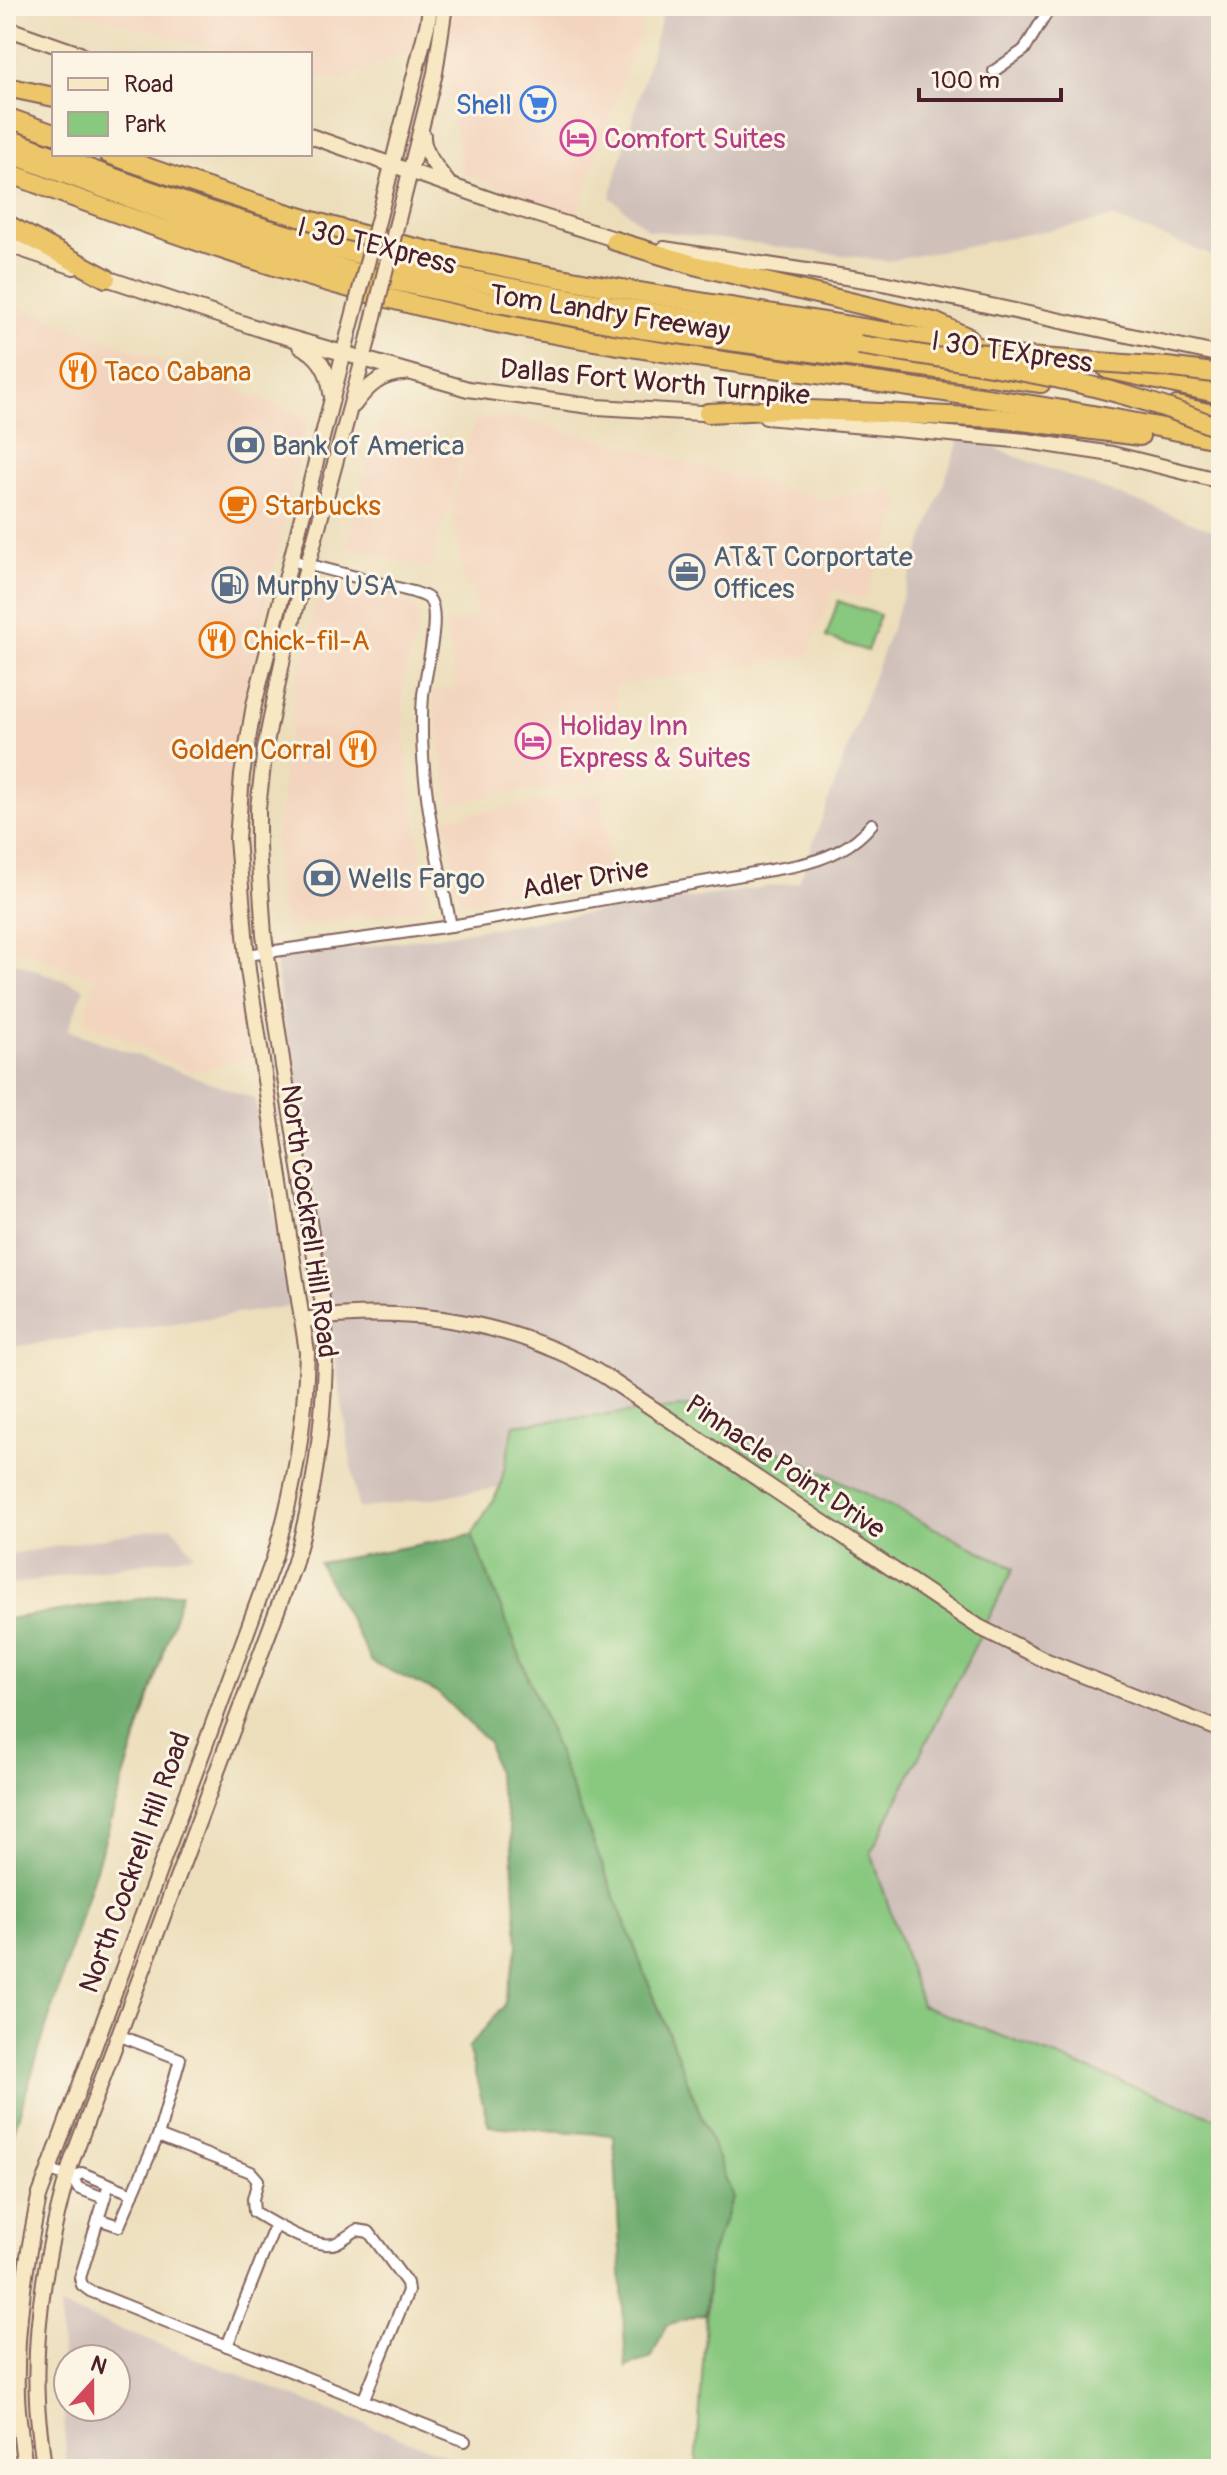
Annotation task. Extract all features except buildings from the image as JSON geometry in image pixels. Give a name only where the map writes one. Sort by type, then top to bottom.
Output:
[{"type":"highway","points":[[6,87],[52,97]]},
{"type":"highway","points":[[6,117],[52,133]]},
{"type":"highway","points":[[6,138],[52,155]]},
{"type":"highway","name":"I 30 TEXpress","points":[[6,152],[219,231],[357,273],[486,301],[641,329],[1093,390],[1221,416]]},
{"type":"highway","points":[[56,156],[191,205],[414,268],[576,298],[1026,372],[1115,390],[1221,429]]},
{"type":"highway","name":"Tom Landry Freeway","points":[[115,156],[283,213],[455,257],[550,276],[994,349],[1128,373],[1221,394]]},
{"type":"highway","name":"Tom Landry Freeway","points":[[6,172],[217,250],[336,285],[457,315],[605,343],[1221,440]]},
{"type":"highway","points":[[6,224],[106,278]]},
{"type":"highway","points":[[615,241],[694,265],[934,322],[994,349]]},
{"type":"highway","points":[[859,345],[1167,367],[1221,374]]},
{"type":"highway","points":[[708,413],[786,409],[997,418],[1142,436],[1184,432]]},
{"type":"main road","name":"North Cockrell Hill Road","points":[[25,2469],[17,2394],[22,2299],[30,2241],[48,2169],[277,1547],[292,1494],[301,1442],[307,1367],[303,1320],[262,1071],[247,955],[237,839],[246,745],[259,685],[417,69],[430,6]]},
{"type":"main road","name":"North Cockrell Hill Road","points":[[44,2469],[37,2402],[38,2331],[45,2268],[70,2177],[118,2035],[294,1565],[316,1474],[326,1354],[325,1317],[267,952],[258,847],[265,748],[284,653],[350,412],[424,119],[444,26],[445,6]]},
{"type":"main road","points":[[6,28],[74,52]]},
{"type":"main road","points":[[424,119],[423,142],[448,183]]},
{"type":"main road","points":[[312,137],[615,241],[878,282],[1221,355]]},
{"type":"main road","name":"Dallas Fort Worth Turnpike","points":[[6,244],[275,334],[468,389],[541,401],[781,418],[1026,441],[1112,454],[1221,481]]},
{"type":"main road","points":[[275,334],[308,349],[319,360],[331,389],[330,408]]},
{"type":"main road","points":[[350,412],[364,391],[383,376],[412,373]]},
{"type":"main road","points":[[246,745],[265,748]]},
{"type":"main road","name":"Pinnacle Point Drive","points":[[303,1320],[403,1315],[467,1323],[527,1339],[585,1363],[989,1632],[1047,1661],[1221,1730]]},
{"type":"street","points":[[994,71],[1024,50],[1051,6]]},
{"type":"street","points":[[291,560],[413,592],[432,602],[435,621],[423,692],[422,729],[434,842],[451,926]]},
{"type":"street","name":"Adler Drive","points":[[247,955],[451,926],[816,861],[840,851],[862,836],[872,824]]},
{"type":"street","points":[[98,2219],[119,2226],[158,2136],[180,2059],[118,2035]]},
{"type":"street","points":[[158,2136],[251,2172],[258,2180],[253,2199],[254,2212],[275,2225],[316,2243],[334,2245],[357,2230],[369,2232],[407,2283],[408,2291],[363,2401]]},
{"type":"street","points":[[48,2169],[70,2177],[78,2188],[104,2198]]},
{"type":"street","points":[[70,2177],[82,2173],[133,2194]]},
{"type":"street","points":[[109,2184],[80,2278],[82,2285],[90,2291],[465,2441]]},
{"type":"street","points":[[227,2346],[275,2225]]},
{"type":"shaded area","points":[[57,6],[649,6],[577,215],[462,173],[447,79],[402,53],[340,82],[312,75],[312,52],[228,52]]},
{"type":"shaded area","points":[[665,6],[1221,6],[1221,259],[1113,218],[888,261],[648,230],[610,197]]},
{"type":"shaded area","points":[[6,301],[308,417],[240,719],[220,887],[248,1058],[192,1072],[84,1020],[96,978],[6,945]]},
{"type":"shaded area","points":[[517,417],[815,497],[816,500],[893,488],[902,503],[864,600],[834,589],[808,656],[615,686],[629,776],[450,803],[432,691],[456,687],[445,623],[478,617],[473,588],[465,588],[451,506],[475,419]]},
{"type":"shaded area","points":[[380,421],[465,444],[431,569],[346,547]]},
{"type":"shaded area","points":[[961,436],[1221,533],[1221,2120],[920,2005],[871,1852],[1013,1568],[514,1425],[500,1488],[358,1509],[275,960],[799,882]]},
{"type":"shaded area","points":[[336,585],[409,602],[415,607],[419,619],[402,690],[408,773],[429,901],[419,910],[286,928],[276,877],[276,840],[294,690],[316,604],[324,589]]},
{"type":"shaded area","points":[[599,792],[614,876],[460,902],[445,818]]},
{"type":"shaded area","points":[[6,959],[84,988],[68,1030],[255,1099],[290,1306],[6,1348]]},
{"type":"shaded area","points":[[172,1526],[194,1555],[6,1585],[6,1555]]},
{"type":"shaded area","points":[[60,2306],[482,2469],[66,2469],[64,2423],[132,2423],[132,2343],[61,2343]]},
{"type":"green space","points":[[838,601],[880,615],[867,651],[826,637]]},
{"type":"green space","points":[[690,1406],[1014,1568],[871,1852],[921,2005],[1221,2120],[1221,2469],[696,2469],[710,2257],[733,2197],[472,1535],[500,1488],[514,1425]]},
{"type":"green space","points":[[472,1535],[733,2197],[710,2257],[705,2314],[666,2325],[652,2357],[626,2367],[614,2135],[489,2126],[468,2048],[504,2006],[518,1946],[511,1833],[488,1742],[438,1693],[372,1662],[319,1563]]},
{"type":"green space","points":[[182,1592],[12,2137],[6,2162],[6,1619]]},
{"type":"place","name":"Shell","points":[[538,104]]},
{"type":"place","name":"Comfort Suites","points":[[578,138]]},
{"type":"place","name":"Taco Cabana","points":[[78,371]]},
{"type":"place","name":"Bank of America","points":[[246,445]]},
{"type":"place","name":"Starbucks","points":[[238,505]]},
{"type":"place","name":"AT&T Corportate Offices","points":[[687,572]]},
{"type":"place","name":"Murphy USA","points":[[230,585]]},
{"type":"place","name":"Chick-fil-A","points":[[217,640]]},
{"type":"place","name":"Holiday Inn Express & Suites","points":[[533,741]]},
{"type":"place","name":"Golden Corral","points":[[358,749]]},
{"type":"place","name":"Wells Fargo","points":[[322,878]]}]
